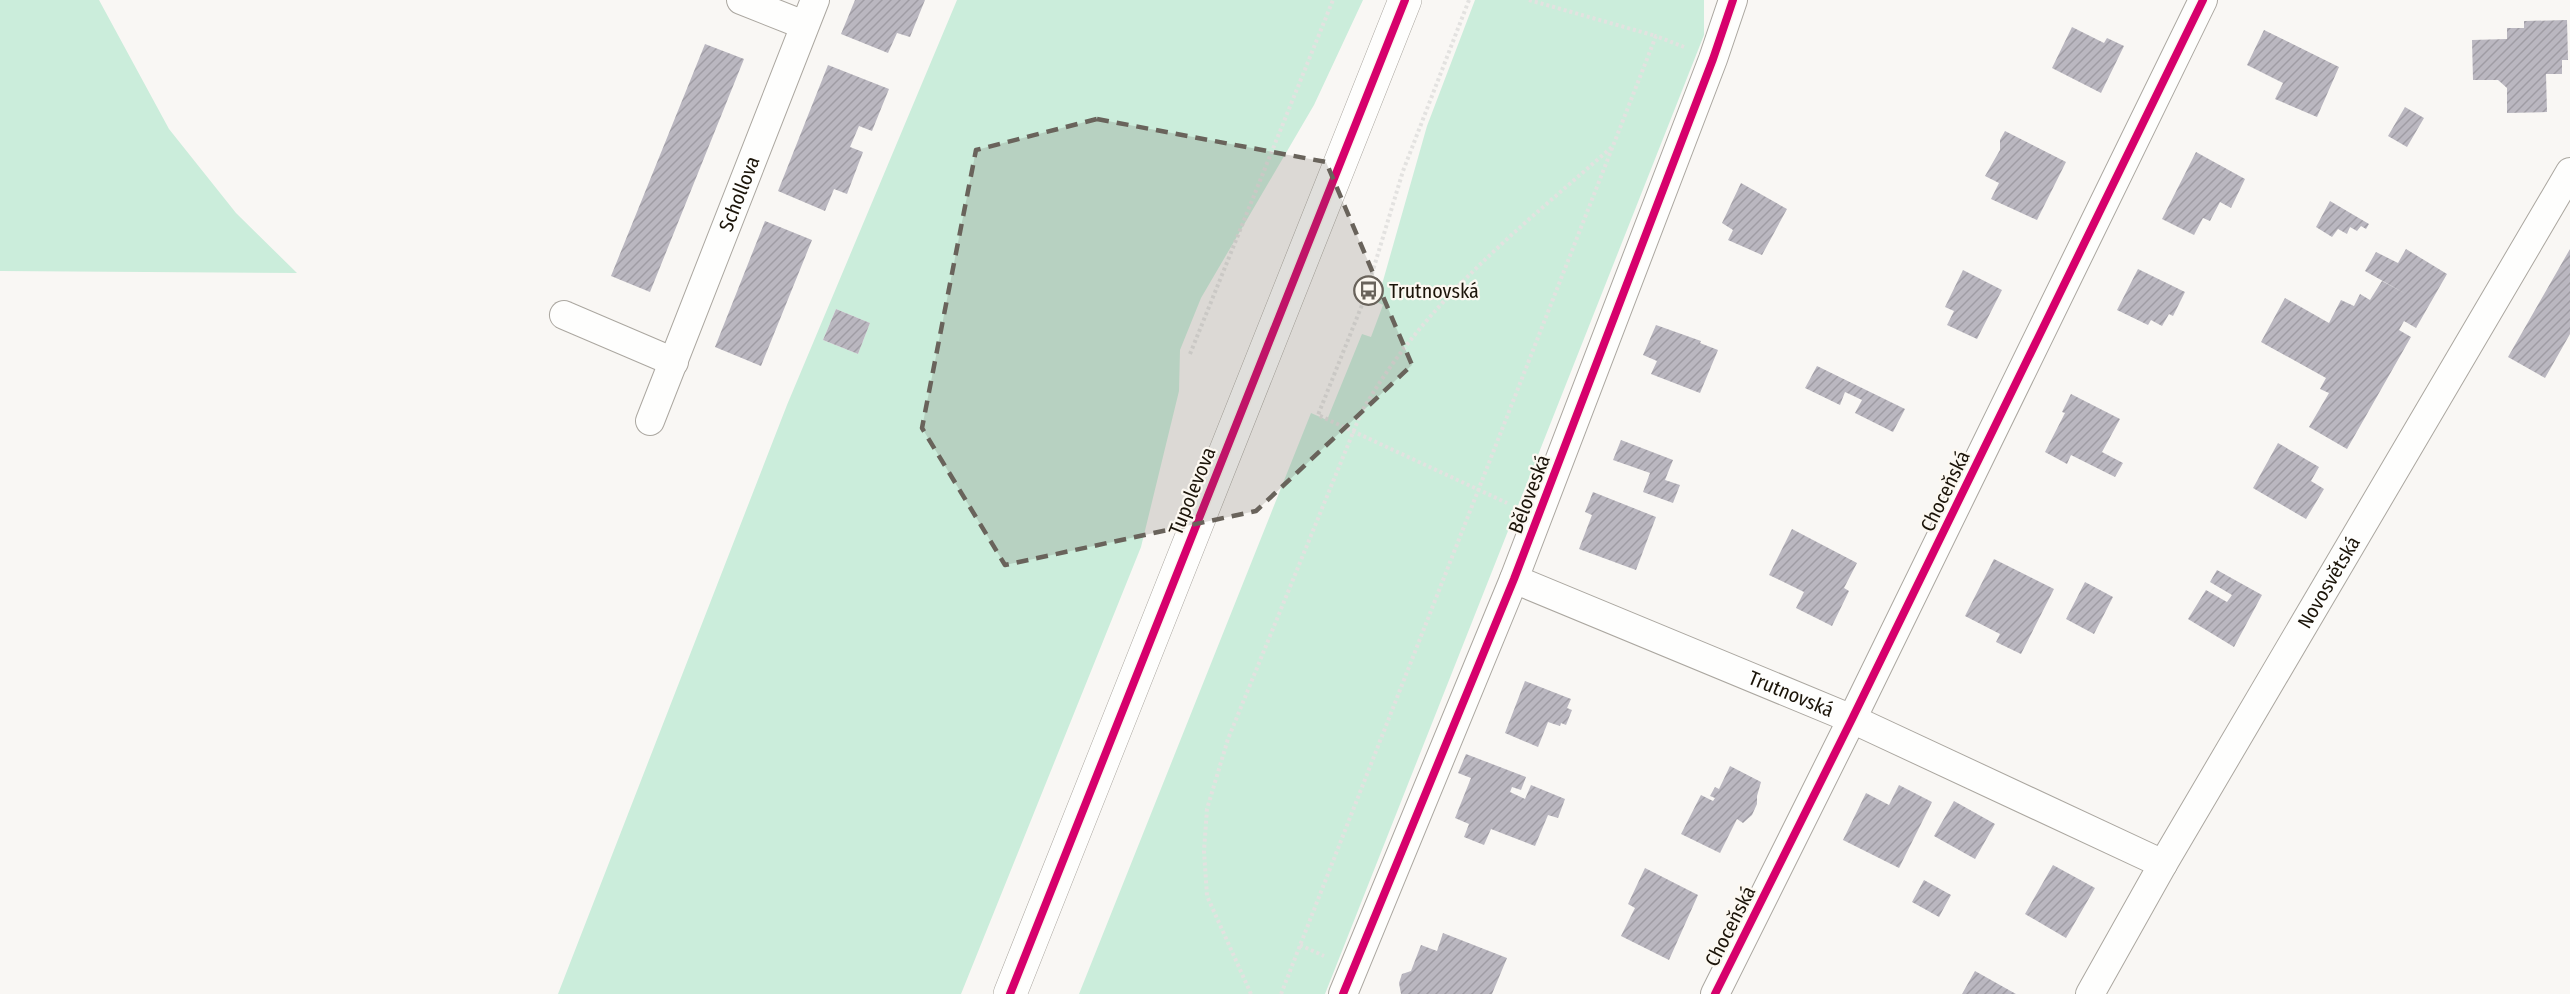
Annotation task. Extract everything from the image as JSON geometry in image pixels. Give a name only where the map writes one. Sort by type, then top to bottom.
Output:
[{"type":"main road","name":"Tupolevova","points":[[1010,994],[1406,0]]},
{"type":"street","name":"Schollova","points":[[650,421],[810,13],[741,0]]},
{"type":"street","name":"Běloveská","points":[[1343,994],[1514,579],[1713,59],[1733,0]]},
{"type":"street","name":"Choceňská","points":[[1714,994],[1852,719],[2203,0]]},
{"type":"street","name":"Novosvětská","points":[[2090,994],[2163,864],[2570,172]]},
{"type":"street","points":[[564,315],[674,362]]},
{"type":"street","name":"Trutnovská","points":[[1514,579],[1852,719],[2163,864]]},
{"type":"path","points":[[1190,354],[1333,0]]},
{"type":"path","points":[[1469,0],[1403,171],[1364,300],[1318,415],[1537,518]]},
{"type":"path","points":[[1529,0],[1656,36],[1713,59]]},
{"type":"path","points":[[1281,994],[1656,36]]},
{"type":"path","points":[[1251,994],[1207,896],[1204,851],[1208,808],[1228,739],[1354,432],[1383,376],[1407,342],[1467,274],[1613,146]]},
{"type":"highlighted area","points":[[1097,119],[1326,162],[1412,365],[1256,511],[1005,565],[922,428],[976,150]]},
{"type":"green space","points":[[0,0],[99,0],[169,129],[236,213],[297,273],[0,271]]},
{"type":"green space","points":[[957,0],[1363,0],[1314,105],[1201,298],[1180,350],[1179,391],[1141,547],[961,994],[558,994],[787,405]],"holes":[[[836,309],[870,323],[858,354],[823,340]]]},
{"type":"green space","points":[[1475,0],[1704,0],[1704,35],[1325,994],[1079,994],[1311,413],[1327,420],[1362,334],[1371,337],[1383,305],[1377,302],[1427,126]]},
{"type":"building","points":[[855,0],[925,0],[910,37],[897,33],[888,53],[841,34]]},
{"type":"building","points":[[2567,20],[2568,60],[2562,60],[2562,74],[2546,74],[2547,112],[2507,113],[2507,88],[2498,80],[2473,80],[2472,40],[2507,39],[2507,28],[2524,28],[2524,21]]},
{"type":"building","points":[[2072,27],[2104,43],[2107,38],[2124,46],[2101,93],[2052,68]]},
{"type":"building","points":[[2264,30],[2339,67],[2317,117],[2275,99],[2283,83],[2247,65]]},
{"type":"building","points":[[705,44],[744,59],[650,292],[611,276]]},
{"type":"building","points":[[828,65],[889,89],[872,131],[859,126],[850,147],[863,152],[847,194],[834,189],[825,211],[778,191]]},
{"type":"building","points":[[2405,107],[2424,118],[2407,147],[2388,136]]},
{"type":"building","points":[[2005,131],[2066,162],[2037,220],[1991,199],[1999,183],[1985,176],[2000,150],[2000,140]]},
{"type":"building","points":[[2196,152],[2245,179],[2231,208],[2220,202],[2210,221],[2203,218],[2194,235],[2162,219]]},
{"type":"building","points":[[1741,183],[1787,209],[1762,255],[1728,240],[1733,230],[1722,223]]},
{"type":"building","points":[[2330,201],[2369,224],[2366,229],[2361,226],[2357,231],[2350,227],[2347,234],[2338,229],[2332,237],[2316,227]]},
{"type":"building","points":[[765,221],[812,240],[761,366],[715,347]]},
{"type":"building","points":[[2406,249],[2447,274],[2416,328],[2404,321],[2399,330],[2411,337],[2347,449],[2309,427],[2329,393],[2320,389],[2326,378],[2261,342],[2285,298],[2329,323],[2341,300],[2354,306],[2360,294],[2370,300],[2382,281],[2406,294],[2365,271],[2376,252],[2398,263]]},
{"type":"building","points":[[2570,249],[2570,334],[2545,378],[2508,357]]},
{"type":"building","points":[[2138,269],[2185,292],[2173,316],[2169,314],[2162,326],[2151,320],[2148,325],[2117,310]]},
{"type":"building","points":[[1963,270],[2002,290],[1977,339],[1947,325],[1954,311],[1945,307]]},
{"type":"building","points":[[836,309],[870,323],[858,354],[823,340]]},
{"type":"building","points":[[1656,325],[1701,341],[1700,343],[1718,350],[1700,393],[1651,374],[1657,361],[1643,355]]},
{"type":"building","points":[[1817,366],[1905,409],[1893,432],[1855,413],[1862,400],[1845,392],[1840,405],[1805,388]]},
{"type":"building","points":[[2071,394],[2120,419],[2102,452],[2123,463],[2115,477],[2071,455],[2067,464],[2045,452],[2065,413],[2062,412]]},
{"type":"building","points":[[1621,440],[1673,460],[1665,480],[1680,485],[1673,503],[1643,492],[1650,473],[1613,460]]},
{"type":"building","points":[[2278,443],[2319,467],[2311,481],[2324,489],[2306,519],[2253,488]]},
{"type":"building","points":[[1593,492],[1656,517],[1636,570],[1579,549],[1592,515],[1585,512]]},
{"type":"building","points":[[1792,529],[1857,563],[1844,588],[1849,591],[1832,626],[1796,608],[1804,592],[1769,575]]},
{"type":"building","points":[[1994,559],[2054,589],[2021,654],[1996,642],[2000,634],[1965,616]]},
{"type":"building","points":[[2217,570],[2262,595],[2234,647],[2188,619],[2206,590],[2227,602],[2232,595],[2210,582]]},
{"type":"building","points":[[2085,582],[2113,597],[2094,634],[2066,619]]},
{"type":"building","points":[[1525,681],[1571,699],[1567,708],[1572,710],[1566,725],[1561,723],[1560,726],[1548,722],[1538,747],[1505,733]]},
{"type":"building","points":[[1466,754],[1526,777],[1521,790],[1512,787],[1510,792],[1525,799],[1531,785],[1565,799],[1558,818],[1548,815],[1535,846],[1491,829],[1484,845],[1464,837],[1469,824],[1455,818],[1471,778],[1458,773]]},
{"type":"building","points":[[1730,766],[1761,782],[1757,804],[1752,815],[1743,823],[1737,819],[1720,853],[1681,834],[1701,795],[1713,801],[1715,798],[1710,796],[1715,787],[1719,789]]},
{"type":"building","points":[[1899,785],[1932,802],[1899,868],[1843,840],[1866,793],[1889,805]]},
{"type":"building","points":[[1954,801],[1995,824],[1975,859],[1934,836]]},
{"type":"building","points":[[2053,865],[2095,888],[2066,938],[2025,914]]},
{"type":"building","points":[[1645,868],[1698,895],[1669,960],[1621,936],[1635,908],[1628,904]]},
{"type":"building","points":[[1924,880],[1951,895],[1939,917],[1912,902]]},
{"type":"building","points":[[1443,933],[1507,958],[1492,994],[1401,994],[1399,983],[1402,974],[1411,971],[1421,945],[1437,951]]},
{"type":"building","points":[[1975,971],[2016,994],[1962,994]]},
{"type":"cycle path","points":[[1010,994],[1405,0]]},
{"type":"cycle path","points":[[1343,994],[1514,579],[1713,59],[1733,0]]},
{"type":"cycle path","points":[[1715,994],[2203,0]]},
{"type":"place","name":"Trutnovská","points":[[1368,291]]}]
